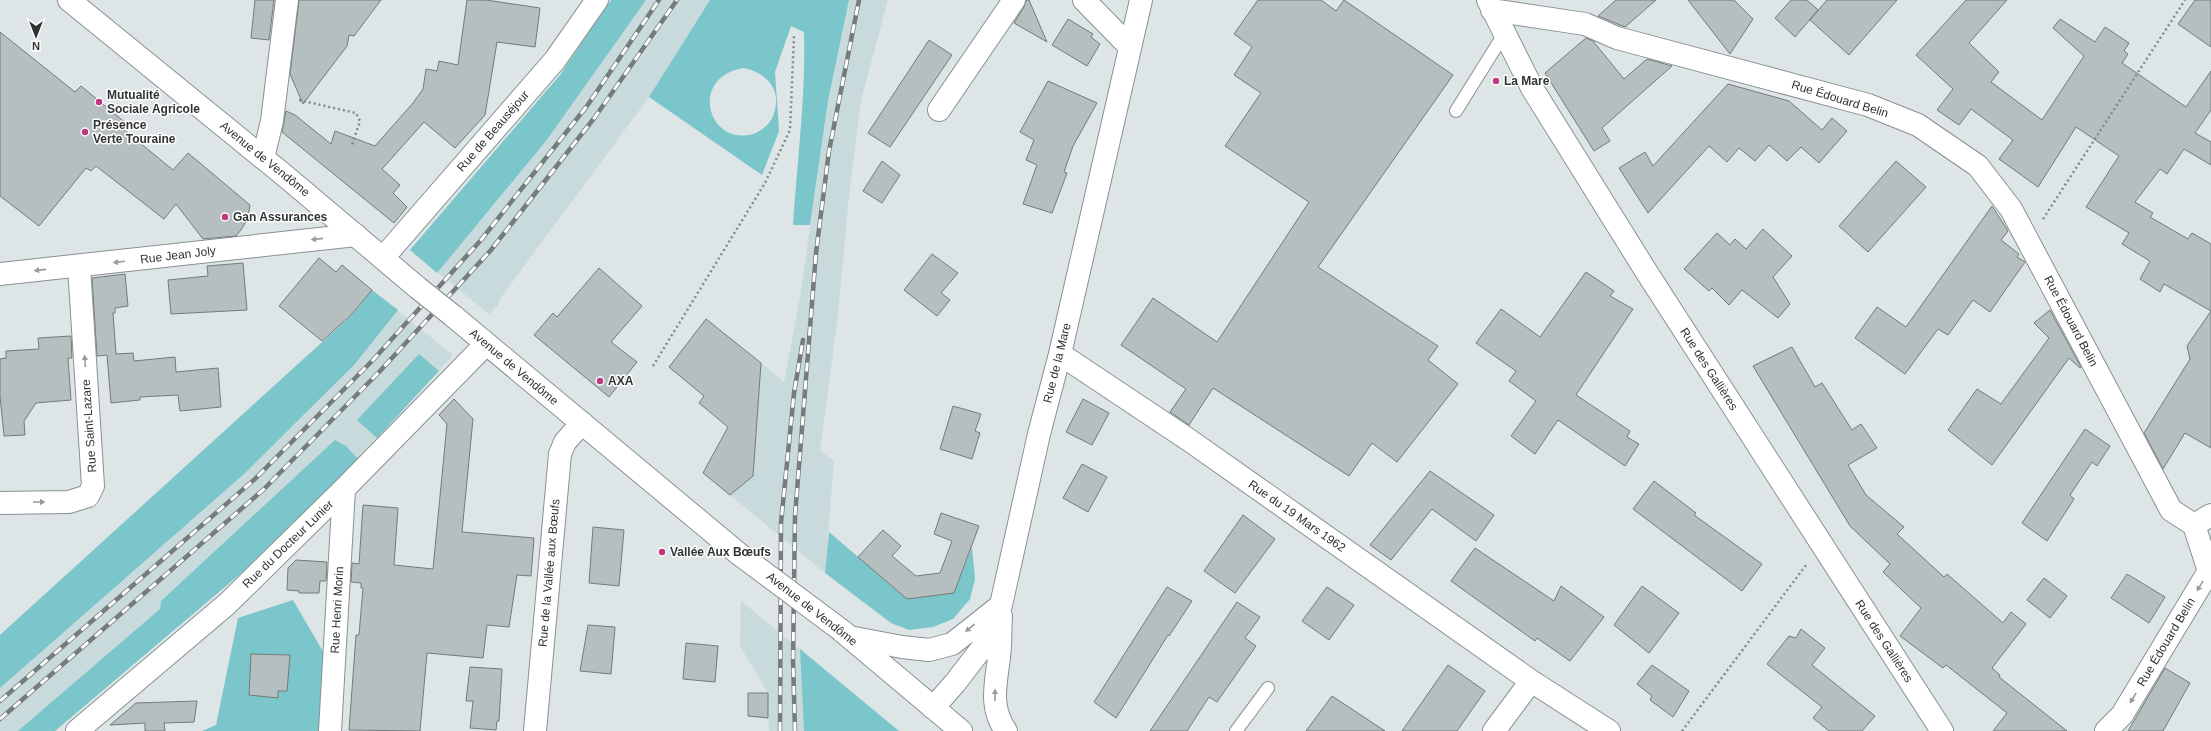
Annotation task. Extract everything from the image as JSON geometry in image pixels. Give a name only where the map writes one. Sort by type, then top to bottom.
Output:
[{"type":"street","name":"Avenue de Vendôme","points":[[69,0],[263,158],[739,554],[845,634],[961,731]]},
{"type":"street","points":[[263,158],[272,121],[276,95],[287,0]]},
{"type":"street","name":"Rue de Beauséjour","points":[[383,258],[555,60],[597,0]]},
{"type":"street","points":[[940,110],[1014,0]]},
{"type":"street","points":[[1084,0],[1130,47]]},
{"type":"street","name":"Rue de la Mare","points":[[933,708],[955,684],[982,648],[1001,605],[1039,434],[1060,354],[1141,0]]},
{"type":"street","name":"Rue Édouard Belin","points":[[1490,5],[1585,24],[1617,38],[1868,105],[1918,125],[1978,166],[2011,209],[2171,510],[2203,520],[2210,571],[2122,715],[2106,731]]},
{"type":"street","name":"Rue des Gallières","points":[[1490,5],[1532,88],[1644,268],[1942,731]]},
{"type":"street","name":"Rue Jean Joly","points":[[0,274],[356,235]]},
{"type":"street","name":"Rue Saint-Lazare","points":[[0,502],[69,502],[88,496],[93,486],[79,266]]},
{"type":"street","name":"Rue du Docteur Lunier","points":[[77,731],[227,604],[344,489],[486,344]]},
{"type":"street","name":"Rue du 19 Mars 1962","points":[[1060,354],[1196,445],[1531,681],[1609,731]]},
{"type":"street","name":"Rue de la Vallée aux Bœufs","points":[[535,731],[560,454],[565,442],[582,423]]},
{"type":"street","name":"Rue Henri Morin","points":[[330,731],[344,489]]},
{"type":"street","points":[[845,634],[902,647],[928,650],[952,644],[1001,605]]},
{"type":"street","points":[[1001,605],[999,655],[994,696],[996,714],[1006,731]]},
{"type":"street","points":[[1494,731],[1531,681]]},
{"type":"lane","points":[[1456,111],[1504,34]]},
{"type":"lane","points":[[1236,731],[1268,688]]},
{"type":"path","points":[[2027,240],[2034,234],[2185,0]]},
{"type":"path","points":[[653,366],[765,183],[790,130],[794,35]]},
{"type":"path","points":[[276,95],[356,113],[360,121],[352,145]]},
{"type":"path","points":[[1682,731],[1822,544]]},
{"type":"shaded area","points":[[611,0],[710,0],[649,97],[502,296],[498,305],[489,314],[410,250],[560,75]]},
{"type":"shaded area","points":[[611,0],[646,0],[546,141],[437,273],[410,250],[560,75]]},
{"type":"shaded area","points":[[710,0],[849,0],[828,101],[810,225],[793,225],[804,81],[804,32],[791,26],[775,72],[779,131],[762,175],[649,97]],"holes":[[[743,68],[759,73],[770,83],[774,89],[776,104],[773,116],[765,127],[756,133],[740,135],[726,131],[716,123],[711,111],[710,97],[715,85],[726,74]]]},
{"type":"shaded area","points":[[849,0],[888,0],[861,100],[849,196],[838,315],[820,451],[834,461],[825,573],[730,495],[753,475],[761,363],[784,382],[800,297],[828,101]]},
{"type":"shaded area","points":[[372,290],[453,355],[355,461],[273,546],[55,731],[0,731],[0,635],[352,315]]},
{"type":"shaded area","points":[[372,290],[398,310],[354,365],[244,474],[0,688],[0,635],[352,315]]},
{"type":"shaded area","points":[[419,354],[439,371],[377,438],[357,420]]},
{"type":"shaded area","points":[[335,440],[346,446],[358,459],[273,546],[55,731],[18,731],[160,609],[161,601]]},
{"type":"shaded area","points":[[829,532],[907,599],[954,593],[972,547],[975,579],[970,599],[953,619],[933,627],[909,630],[891,623],[825,573]]},
{"type":"shaded area","points":[[293,600],[328,660],[323,731],[202,731],[216,725],[238,618]]},
{"type":"shaded area","points":[[741,601],[840,682],[831,731],[769,731],[768,693],[740,646]]},
{"type":"shaded area","points":[[800,649],[899,731],[804,731]]},
{"type":"building","points":[[255,0],[274,0],[269,40],[251,38]]},
{"type":"building","points":[[299,0],[381,0],[354,36],[349,35],[347,46],[303,104],[290,74]]},
{"type":"building","points":[[467,0],[486,0],[540,8],[535,47],[497,42],[485,115],[455,148],[424,122],[382,169],[400,185],[393,193],[407,207],[394,223],[282,132],[286,111],[295,115],[331,144],[335,131],[375,146],[413,103],[423,89],[426,69],[437,71],[439,61],[458,65]]},
{"type":"building","points":[[1026,0],[1029,0],[1047,42],[1014,23],[1024,7]]},
{"type":"building","points":[[1258,0],[1321,0],[1336,11],[1344,0],[1453,75],[1318,267],[1438,346],[1428,360],[1458,384],[1397,462],[1372,443],[1349,476],[1213,388],[1189,425],[1170,412],[1186,389],[1121,345],[1153,298],[1217,342],[1309,202],[1225,146],[1261,93],[1234,75],[1252,47],[1234,34]]},
{"type":"building","points":[[1616,0],[1656,0],[1625,27],[1598,16]]},
{"type":"building","points":[[1688,0],[1734,0],[1753,19],[1730,54]]},
{"type":"building","points":[[1791,0],[1807,0],[1818,10],[1795,37],[1775,18]]},
{"type":"building","points":[[1827,0],[1897,0],[1849,55],[1810,20]]},
{"type":"building","points":[[1966,0],[2007,0],[1969,43],[1999,72],[1991,82],[2042,120],[2084,56],[2053,28],[2060,19],[2095,42],[2105,27],[2129,43],[2124,51],[2128,54],[2122,63],[2186,107],[2211,71],[2211,110],[2195,133],[2211,142],[2211,165],[2184,149],[2167,174],[2160,169],[2135,202],[2153,213],[2150,217],[2188,239],[2192,233],[2211,244],[2211,311],[2164,284],[2160,292],[2140,279],[2150,261],[2122,244],[2129,233],[2086,207],[2119,156],[2076,127],[2038,187],[1999,159],[2013,140],[1971,109],[1959,125],[1937,110],[1953,89],[1916,55]]},
{"type":"building","points":[[2195,0],[2211,0],[2211,47],[2178,24]]},
{"type":"building","points":[[1068,19],[1093,34],[1091,37],[1100,44],[1087,66],[1052,45]]},
{"type":"building","name":"Présence Verte Touraine","points":[[0,32],[75,92],[81,86],[127,124],[123,129],[173,170],[188,153],[250,205],[248,218],[236,236],[203,239],[176,204],[164,219],[96,166],[91,171],[86,168],[39,226],[0,196]]},
{"type":"building","points":[[1586,38],[1593,41],[1624,79],[1647,59],[1672,66],[1602,128],[1610,141],[1594,151],[1545,73]]},
{"type":"building","points":[[929,40],[952,55],[890,147],[868,133]]},
{"type":"building","points":[[1048,81],[1097,103],[1073,146],[1064,172],[1067,173],[1052,213],[1023,204],[1037,165],[1026,160],[1034,140],[1020,132]]},
{"type":"building","points":[[1728,84],[1789,101],[1822,130],[1832,118],[1847,131],[1819,163],[1801,147],[1787,161],[1769,145],[1755,161],[1739,148],[1727,162],[1709,146],[1648,213],[1619,168],[1645,152],[1653,166]]},
{"type":"building","points":[[882,161],[900,175],[882,203],[863,191]]},
{"type":"building","points":[[1896,161],[1926,187],[1868,252],[1839,226]]},
{"type":"building","points":[[1992,206],[2008,231],[2001,240],[2019,254],[2017,257],[2025,262],[1990,312],[1973,300],[1948,335],[1938,329],[1905,374],[1855,338],[1877,307],[1906,327]]},
{"type":"building","points":[[1763,229],[1792,256],[1773,277],[1790,304],[1778,318],[1742,290],[1729,305],[1712,288],[1709,291],[1684,269],[1717,233],[1730,245],[1735,239],[1746,249]]},
{"type":"building","points":[[932,254],[958,273],[941,293],[950,300],[937,316],[904,290]]},
{"type":"building","points":[[319,258],[336,272],[342,265],[372,290],[351,315],[322,341],[279,306]]},
{"type":"building","points":[[243,263],[247,310],[171,314],[168,280],[208,276],[207,266]]},
{"type":"building","points":[[599,268],[642,306],[611,342],[637,362],[609,397],[534,335],[553,313],[557,317]]},
{"type":"building","points":[[1586,272],[1614,291],[1610,296],[1633,309],[1576,395],[1630,431],[1627,437],[1639,444],[1625,466],[1558,420],[1535,454],[1511,436],[1536,401],[1509,381],[1516,371],[1476,343],[1501,309],[1540,337]]},
{"type":"building","points":[[125,274],[128,306],[115,308],[115,313],[113,313],[116,354],[133,353],[134,361],[175,357],[176,372],[218,368],[221,407],[180,411],[178,395],[140,397],[140,400],[111,403],[107,355],[97,356],[92,278]]},
{"type":"building","points":[[2050,310],[2081,367],[2080,368],[2069,358],[1992,465],[1948,430],[1977,389],[2001,404],[2049,338],[2034,323]]},
{"type":"building","points":[[2211,311],[2211,448],[2185,433],[2163,469],[2144,433],[2190,359],[2187,346]]},
{"type":"building","points":[[706,319],[761,363],[753,476],[730,495],[703,473],[728,427],[699,403],[704,396],[669,367]]},
{"type":"building","points":[[71,336],[72,358],[68,358],[71,400],[36,403],[24,421],[25,435],[4,436],[0,396],[0,359],[6,358],[6,351],[39,349],[38,338]]},
{"type":"building","points":[[1792,347],[1815,387],[1822,383],[1852,430],[1861,424],[1877,448],[1848,465],[1866,495],[1904,527],[1897,534],[1944,577],[1947,574],[2003,623],[2011,612],[2026,624],[1992,668],[2000,675],[1999,677],[2067,731],[1993,731],[2007,713],[1946,665],[1943,668],[1900,636],[1921,608],[1883,572],[1890,564],[1850,526],[1753,366]]},
{"type":"building","points":[[454,399],[473,419],[462,532],[534,538],[531,576],[517,575],[509,627],[487,625],[483,658],[427,653],[420,731],[349,730],[356,635],[359,635],[363,588],[361,588],[361,583],[351,582],[352,563],[359,564],[363,505],[398,508],[394,565],[433,569],[447,424],[439,415]]},
{"type":"building","points":[[1083,399],[1109,413],[1092,445],[1066,432]]},
{"type":"building","points":[[953,406],[981,414],[975,431],[980,433],[972,459],[940,449]]},
{"type":"building","points":[[2085,429],[2110,446],[2097,466],[2092,462],[2070,495],[2074,499],[2047,541],[2022,523]]},
{"type":"building","points":[[1082,464],[1107,477],[1088,512],[1063,498]]},
{"type":"building","points":[[1430,471],[1494,515],[1476,541],[1432,509],[1391,560],[1370,545]]},
{"type":"building","points":[[1654,481],[1696,513],[1694,515],[1762,564],[1742,591],[1633,509]]},
{"type":"building","points":[[941,513],[979,526],[954,593],[907,599],[858,557],[883,530],[901,546],[892,556],[916,576],[940,573],[952,541],[934,534]]},
{"type":"building","points":[[1243,515],[1275,539],[1235,593],[1204,571]]},
{"type":"building","points":[[593,527],[624,530],[619,586],[589,583]]},
{"type":"building","points":[[1475,548],[1554,601],[1561,586],[1604,617],[1570,661],[1537,638],[1535,641],[1451,581]]},
{"type":"building","points":[[296,560],[327,562],[326,581],[320,581],[319,593],[299,593],[299,591],[287,590],[288,568]]},
{"type":"building","points":[[2127,574],[2165,597],[2149,623],[2111,598]]},
{"type":"building","points":[[2044,578],[2067,596],[2050,618],[2027,600]]},
{"type":"building","points":[[1642,586],[1679,613],[1649,653],[1614,625]]},
{"type":"building","points":[[1167,587],[1192,601],[1169,636],[1168,635],[1116,718],[1094,702]]},
{"type":"building","points":[[1327,587],[1354,605],[1329,640],[1302,621]]},
{"type":"building","points":[[1237,602],[1260,617],[1245,638],[1256,646],[1217,702],[1209,697],[1187,731],[1150,731]]},
{"type":"building","points":[[588,625],[615,627],[611,674],[580,671]]},
{"type":"building","points":[[1801,629],[1825,648],[1812,665],[1875,716],[1862,731],[1829,731],[1813,718],[1822,707],[1767,664],[1789,636],[1796,638]]},
{"type":"building","points":[[686,643],[718,646],[715,682],[683,679]]},
{"type":"building","points":[[251,654],[290,655],[287,691],[278,691],[278,698],[249,695]]},
{"type":"building","points":[[1448,665],[1485,691],[1457,731],[1402,731]]},
{"type":"building","points":[[1652,665],[1689,691],[1673,717],[1650,700],[1652,696],[1637,684]]},
{"type":"building","points":[[470,667],[502,669],[499,721],[497,721],[496,730],[470,728],[473,701],[466,701]]},
{"type":"building","points":[[2165,668],[2190,683],[2163,731],[2128,731]]},
{"type":"building","points":[[748,693],[768,693],[768,718],[748,716]]},
{"type":"building","points":[[1332,696],[1385,731],[1306,731]]},
{"type":"building","points":[[197,701],[194,722],[164,723],[165,731],[145,731],[145,723],[110,725],[136,703]]},
{"type":"railway","points":[[0,701],[255,479],[373,360],[481,240],[587,106],[659,0]]},
{"type":"railway","points":[[0,719],[263,490],[381,370],[491,250],[595,117],[677,0]]},
{"type":"railway","points":[[795,731],[793,661],[795,516],[816,253],[829,151],[859,0]]},
{"type":"railway","points":[[780,731],[781,523],[794,393],[803,340]]},
{"type":"place","name":"La Mare","points":[[1496,81]]},
{"type":"place","name":"Mutualité Sociale Agricole","points":[[99,102]]},
{"type":"place","name":"Présence Verte Touraine","points":[[85,132]]},
{"type":"place","name":"Gan Assurances","points":[[225,217]]},
{"type":"place","name":"AXA","points":[[600,381]]},
{"type":"place","name":"Vallée Aux Bœufs","points":[[662,552]]}]
